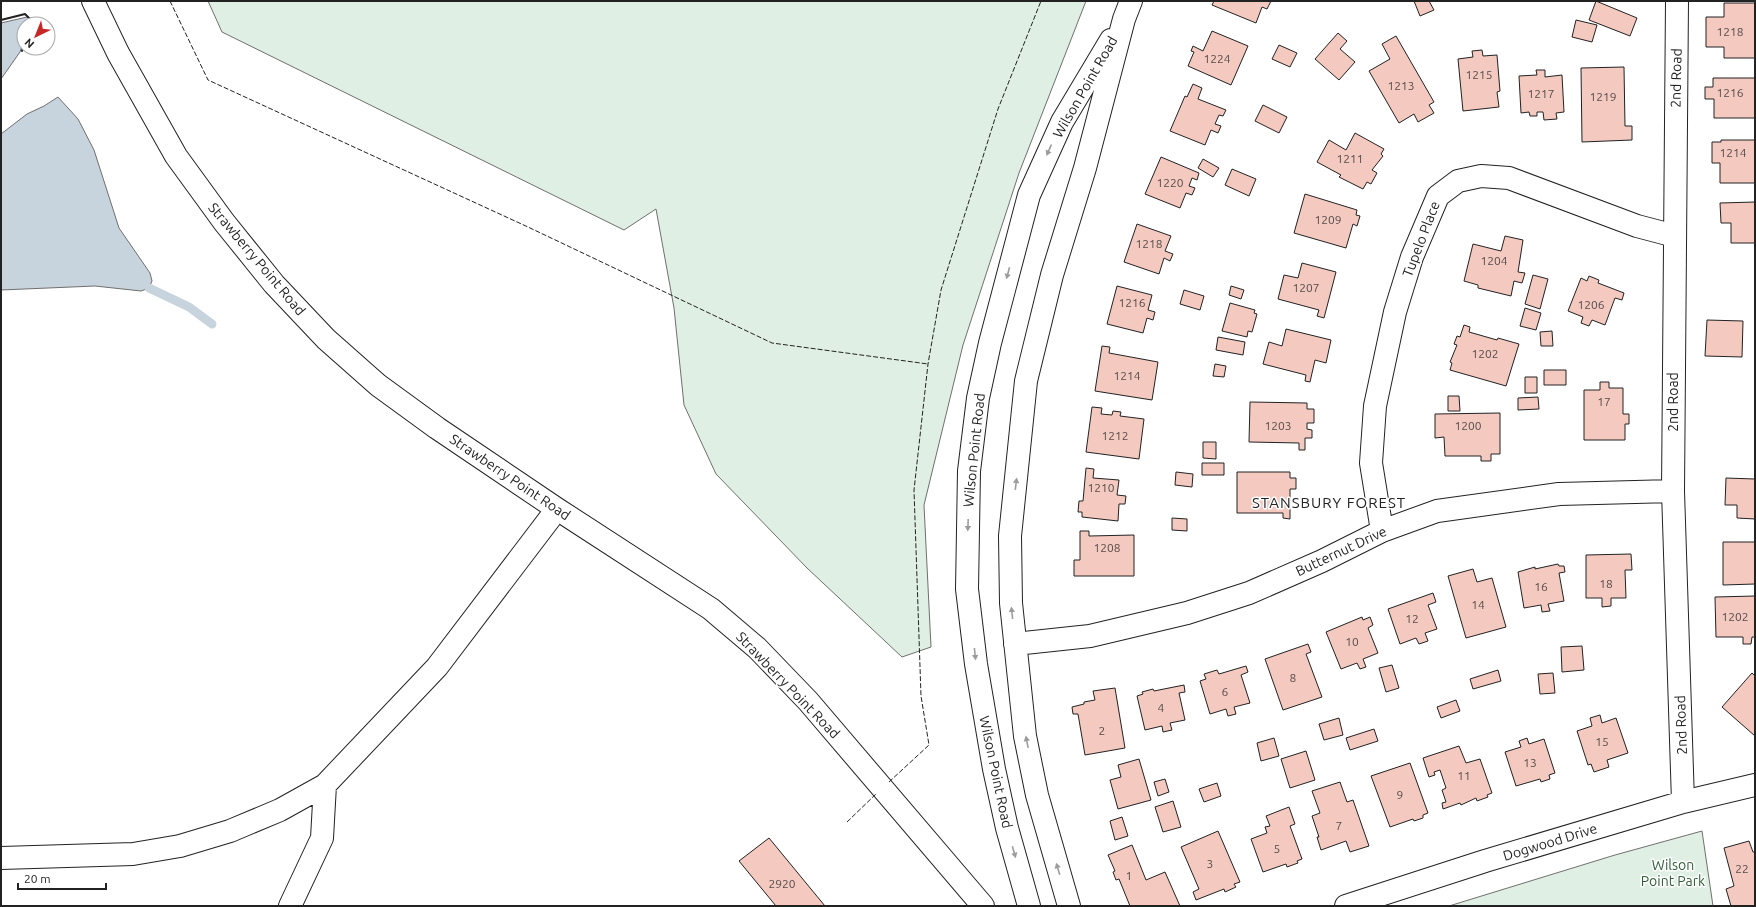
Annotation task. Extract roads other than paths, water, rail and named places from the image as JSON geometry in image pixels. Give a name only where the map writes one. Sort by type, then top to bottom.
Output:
[{"type":"street","name":"Strawberry Point Road","points":[[92,1],[118,52],[176,156],[224,222],[274,284],[326,339],[378,385],[437,428],[557,509],[711,609],[757,648],[808,701],[983,906]]},
{"type":"street","name":"2nd Road","points":[[1677,1],[1673,491],[1684,802]]},
{"type":"street","name":"Wilson Point Road","points":[[1069,906],[1037,795],[1025,736],[1011,603],[1010,536],[1026,381],[1052,275],[1084,168],[1128,10]]},
{"type":"street","name":"Wilson Point Road","points":[[1029,906],[1006,821],[985,718],[976,664],[968,589],[969,472],[978,398],[1030,195],[1062,122],[1128,10]]},
{"type":"street","name":"Tupelo Place","points":[[1382,531],[1371,463],[1375,406],[1397,305],[1412,257],[1438,196],[1458,180],[1481,176],[1509,178],[1637,226],[1675,236]]},
{"type":"street","name":"Butternut Drive","points":[[1015,644],[1090,636],[1187,613],[1257,590],[1322,561],[1382,531],[1437,511],[1551,495],[1673,491]]},
{"type":"street","points":[[1,858],[133,854],[180,846],[230,832],[273,813],[325,785],[437,667],[557,509]]},
{"type":"street","points":[[290,906],[322,838],[325,785]]},
{"type":"street","name":"Dogwood Drive","points":[[1346,906],[1485,861],[1684,802],[1755,785]]},
{"type":"waterway","points":[[149,288],[189,307],[212,324]]},
{"type":"district","name":"STANSBURY FOREST","points":[[1329,503]]},
{"type":"park label","name":"Wilson Point Park","points":[[1673,874]]}]
